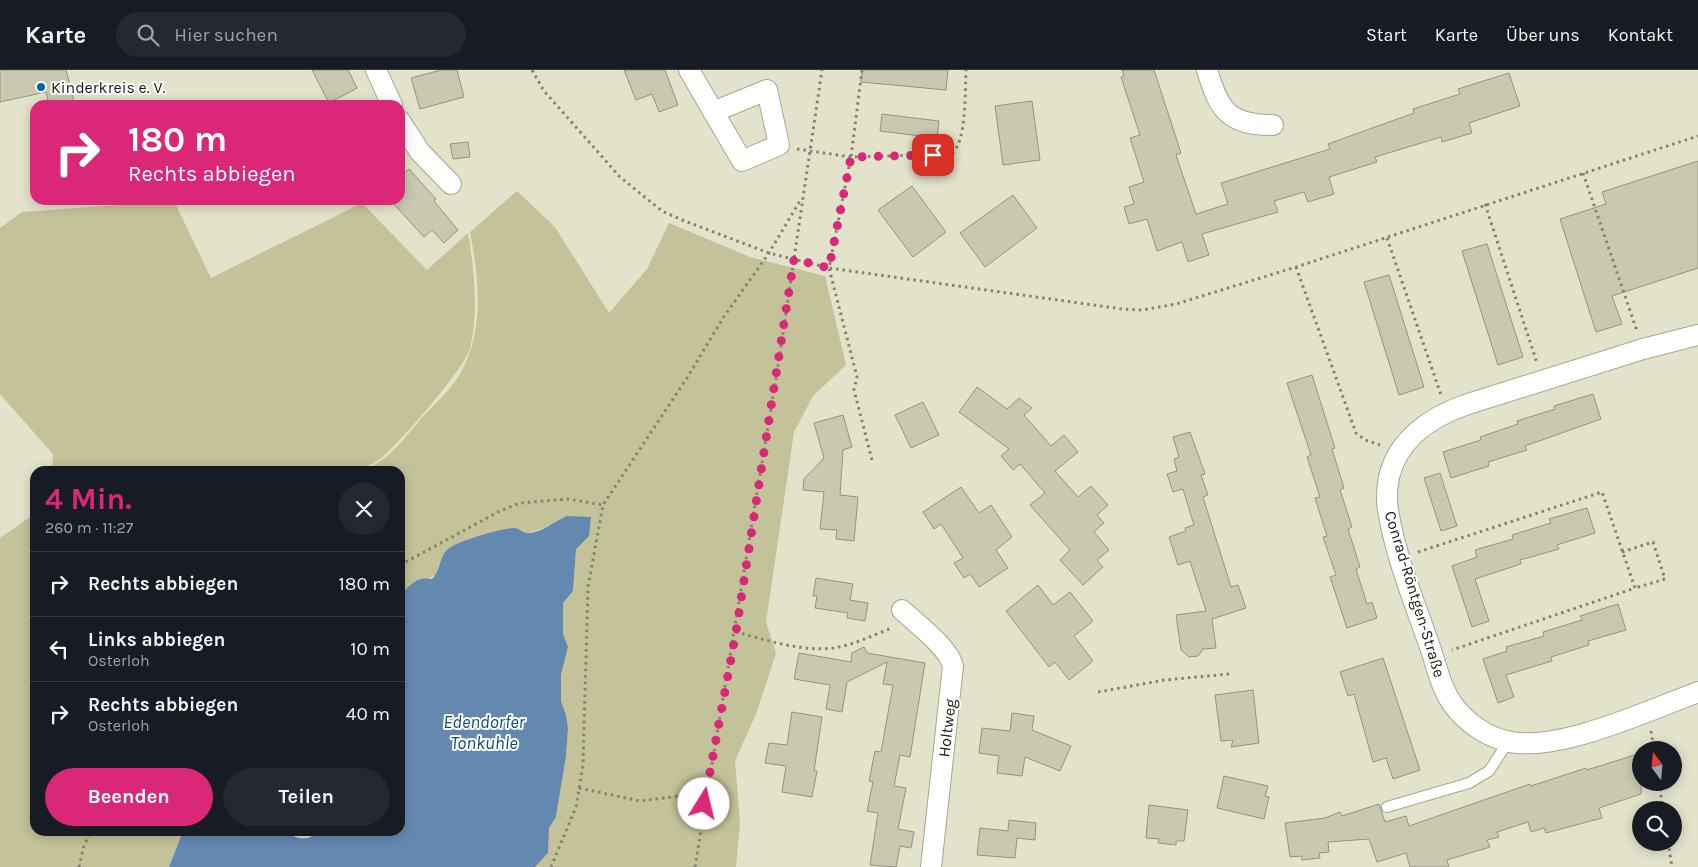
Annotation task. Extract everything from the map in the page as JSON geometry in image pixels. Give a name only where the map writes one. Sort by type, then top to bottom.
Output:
[{"type":"street","points":[[376,70],[390,100]]},
{"type":"street","points":[[689,70],[713,112],[742,162],[779,145],[767,90],[713,112]]},
{"type":"street","points":[[1206,70],[1215,96],[1228,113],[1247,125],[1273,126]]},
{"type":"street","points":[[405,129],[420,152],[451,184]]},
{"type":"street","name":"Conrad-Röntgen-Straße","points":[[1698,335],[1643,349],[1543,380],[1446,412],[1430,420],[1414,434],[1400,452],[1389,476],[1387,504],[1401,558],[1447,696],[1463,716],[1484,732],[1508,742],[1523,744],[1556,740],[1614,723],[1698,692]]},
{"type":"street","name":"Holtweg","points":[[907,615],[949,657],[953,666],[931,867]]},
{"type":"lane","points":[[1386,807],[1469,783],[1489,771],[1508,742]]},
{"type":"path","points":[[532,70],[544,91],[606,162],[639,193],[662,211],[682,220],[769,253],[829,268],[1122,309],[1142,310],[1176,304],[1296,267],[1484,204],[1698,136]]},
{"type":"path","points":[[695,867],[706,788],[736,632],[822,70]]},
{"type":"path","points":[[862,70],[851,157],[829,268],[857,377],[854,390],[872,460]]},
{"type":"path","points":[[779,145],[809,152],[851,157],[951,154],[956,151],[961,136],[966,70]]},
{"type":"path","points":[[1583,173],[1643,349]]},
{"type":"path","points":[[551,867],[576,807],[583,765],[584,645],[588,586],[603,505],[687,378],[723,318],[769,253],[802,196]]},
{"type":"path","points":[[1484,204],[1543,380]]},
{"type":"path","points":[[1387,237],[1446,412]]},
{"type":"path","points":[[1296,267],[1356,433],[1372,442]]},
{"type":"path","points":[[1401,558],[1602,492],[1635,588]]},
{"type":"path","points":[[405,562],[500,511],[520,503],[568,499],[603,505]]},
{"type":"path","points":[[1433,656],[1665,579],[1653,542],[1622,552]]},
{"type":"path","points":[[736,632],[776,642],[832,648],[848,645],[907,615]]},
{"type":"path","points":[[1098,692],[1165,680],[1230,674]]},
{"type":"path","points":[[579,788],[640,801],[680,796],[698,783]]},
{"type":"path","points":[[79,867],[84,845],[89,836]]},
{"type":"path","points":[[1669,851],[1672,867]]},
{"type":"shaded area","points":[[517,191],[555,227],[609,313],[647,269],[669,223],[750,257],[825,276],[846,365],[813,396],[794,432],[766,622],[776,653],[756,714],[735,761],[740,823],[736,867],[535,867],[548,853],[549,828],[556,817],[566,756],[568,728],[561,701],[561,675],[568,647],[563,635],[563,603],[573,591],[576,548],[589,536],[567,516],[544,528],[527,533],[514,528],[486,534],[450,547],[440,565],[439,573],[405,593],[405,466],[374,466],[396,448],[447,392],[460,374],[468,357],[477,322],[478,304],[476,268],[470,232]]},
{"type":"shaded area","points":[[119,205],[176,205],[211,278],[358,205],[364,205],[427,270],[468,233],[474,275],[475,305],[470,348],[457,372],[432,404],[393,447],[381,458],[367,466],[52,466],[53,454],[0,394],[0,228],[22,212]]},
{"type":"shaded area","points":[[30,517],[30,836],[181,836],[169,867],[0,867],[0,538]]},
{"type":"water","name":"Edendorfer Tonkuhle","points":[[567,516],[591,517],[589,536],[576,549],[573,591],[563,603],[563,634],[568,647],[561,675],[561,701],[568,728],[566,756],[556,817],[549,828],[548,853],[535,867],[169,867],[181,836],[294,836],[304,838],[312,836],[405,836],[405,590],[417,580],[432,579],[444,554],[456,544],[500,530],[516,528],[526,533],[543,529]]},
{"type":"building","name":"Kinderkreis e. V.","points":[[0,70],[66,70],[74,100],[48,100],[46,92],[0,102]]},
{"type":"building","points":[[312,70],[348,70],[357,88],[335,100],[327,100]]},
{"type":"building","points":[[441,70],[457,70],[464,97],[420,109],[411,78]]},
{"type":"building","points":[[624,70],[665,70],[678,105],[659,112],[652,94],[636,100]]},
{"type":"building","points":[[862,70],[948,70],[946,90],[861,82]]},
{"type":"building","points":[[1122,70],[1154,70],[1181,153],[1176,155],[1196,214],[1228,204],[1221,183],[1330,149],[1328,144],[1414,113],[1413,109],[1460,94],[1458,89],[1509,73],[1520,106],[1469,123],[1472,133],[1442,142],[1441,137],[1375,157],[1377,162],[1329,177],[1334,194],[1308,202],[1304,192],[1274,201],[1278,212],[1202,234],[1209,255],[1188,262],[1182,242],[1157,251],[1147,219],[1129,224],[1124,207],[1134,204],[1129,187],[1144,182],[1130,138],[1140,135],[1121,77],[1124,76]]},
{"type":"building","points":[[1032,101],[1040,160],[1003,165],[995,106]]},
{"type":"building","points":[[882,114],[939,121],[937,138],[880,131]]},
{"type":"building","points":[[468,142],[470,157],[453,159],[450,144]]},
{"type":"building","points":[[1698,161],[1698,268],[1612,296],[1622,324],[1596,332],[1560,219],[1606,204],[1602,192]]},
{"type":"building","points":[[409,169],[436,199],[434,201],[458,230],[444,243],[432,230],[424,237],[395,205],[405,205],[405,173]]},
{"type":"building","points":[[912,186],[946,232],[913,257],[878,210]]},
{"type":"building","points":[[1013,195],[1037,228],[985,267],[960,233]]},
{"type":"building","points":[[1487,244],[1523,357],[1498,365],[1462,251]]},
{"type":"building","points":[[1389,275],[1424,387],[1399,395],[1364,282]]},
{"type":"building","points":[[1312,375],[1335,448],[1332,449],[1344,488],[1340,490],[1352,527],[1348,529],[1360,567],[1356,569],[1367,604],[1372,602],[1377,618],[1347,628],[1330,577],[1336,575],[1323,537],[1327,536],[1315,498],[1320,497],[1307,457],[1311,455],[1287,383]]},
{"type":"building","points":[[977,387],[1007,409],[1019,398],[1032,408],[1024,415],[1051,446],[1064,435],[1078,452],[1055,471],[1078,497],[1091,486],[1108,505],[1097,515],[1104,523],[1094,532],[1109,550],[1097,560],[1103,567],[1083,585],[1060,560],[1070,550],[1030,505],[1045,493],[1020,464],[1013,470],[1001,456],[1009,449],[959,412]]},
{"type":"building","points":[[1593,394],[1601,419],[1525,446],[1527,450],[1488,462],[1489,466],[1451,478],[1443,452],[1481,440],[1480,437],[1518,424],[1517,421],[1555,409],[1554,406]]},
{"type":"building","points":[[923,402],[939,435],[911,448],[895,415]]},
{"type":"building","points":[[843,415],[852,447],[843,450],[840,495],[858,497],[854,541],[836,539],[837,530],[820,529],[824,492],[803,490],[804,479],[824,458],[814,423]]},
{"type":"building","points":[[1190,432],[1205,474],[1201,475],[1208,495],[1203,497],[1231,587],[1238,585],[1246,608],[1212,619],[1216,648],[1203,649],[1198,656],[1189,657],[1181,650],[1176,615],[1206,611],[1190,561],[1178,565],[1169,537],[1186,531],[1185,528],[1194,525],[1183,489],[1173,492],[1167,474],[1177,471],[1174,459],[1179,457],[1173,437]]},
{"type":"building","points":[[1440,473],[1457,526],[1441,531],[1424,478]]},
{"type":"building","points":[[961,487],[979,513],[991,505],[1012,537],[996,550],[1008,568],[979,587],[970,574],[964,578],[954,563],[963,558],[941,524],[934,529],[923,512]]},
{"type":"building","points":[[1587,508],[1595,533],[1557,545],[1559,549],[1520,560],[1521,564],[1475,579],[1489,621],[1472,627],[1452,566],[1477,557],[1475,550],[1513,539],[1512,535],[1551,523],[1549,519]]},
{"type":"building","points":[[816,578],[853,584],[850,600],[868,603],[865,621],[847,618],[848,613],[815,608],[817,596],[813,596]]},
{"type":"building","points":[[1038,585],[1053,605],[1070,592],[1093,621],[1074,636],[1093,661],[1069,680],[1055,662],[1049,667],[1006,611]]},
{"type":"building","points":[[1618,604],[1626,630],[1588,641],[1589,645],[1551,657],[1552,661],[1506,675],[1514,697],[1498,703],[1483,659],[1507,651],[1506,647],[1544,636],[1543,632],[1582,620],[1580,616]]},
{"type":"building","points":[[864,647],[867,653],[925,663],[910,757],[900,755],[894,786],[906,788],[898,829],[914,832],[911,848],[900,846],[896,867],[870,865],[878,813],[867,811],[873,782],[869,781],[875,751],[881,752],[893,685],[883,684],[887,662],[847,682],[842,712],[826,709],[830,685],[794,679],[799,653],[851,662],[852,653]]},
{"type":"building","points":[[1383,658],[1420,770],[1393,779],[1386,758],[1373,762],[1354,694],[1348,696],[1340,672]]},
{"type":"building","points":[[1253,690],[1259,743],[1231,747],[1233,740],[1221,741],[1215,695]]},
{"type":"building","points":[[792,712],[822,717],[814,771],[817,771],[812,797],[782,792],[786,766],[765,763],[769,743],[787,745]]},
{"type":"building","points":[[1012,713],[1034,716],[1032,730],[1071,746],[1060,771],[1025,757],[1022,776],[997,773],[999,756],[979,753],[982,728],[1010,731]]},
{"type":"building","points":[[1632,756],[1632,791],[1641,791],[1641,794],[1599,808],[1602,818],[1546,833],[1544,828],[1531,832],[1528,822],[1497,832],[1499,837],[1487,840],[1490,847],[1447,860],[1449,867],[1410,867],[1406,853],[1377,862],[1369,839],[1328,842],[1329,852],[1319,853],[1320,858],[1302,860],[1302,856],[1290,857],[1285,823],[1325,818],[1340,812],[1342,816],[1379,804],[1385,822],[1406,816],[1409,826],[1530,784],[1531,786],[1586,768],[1587,770]]},
{"type":"building","points":[[1224,776],[1268,786],[1265,796],[1269,797],[1264,819],[1217,808]]},
{"type":"building","points":[[1149,805],[1188,810],[1184,841],[1176,841],[1176,845],[1158,843],[1159,839],[1146,838]]},
{"type":"building","points":[[1009,820],[1036,823],[1035,840],[1017,838],[1015,858],[977,855],[980,828],[1008,831]]},
{"type":"place","name":"Kinderkreis e. V.","points":[[41,87]]},
{"type":"route","points":[[704,804],[736,632],[794,259],[829,268],[851,157],[933,155]]}]
